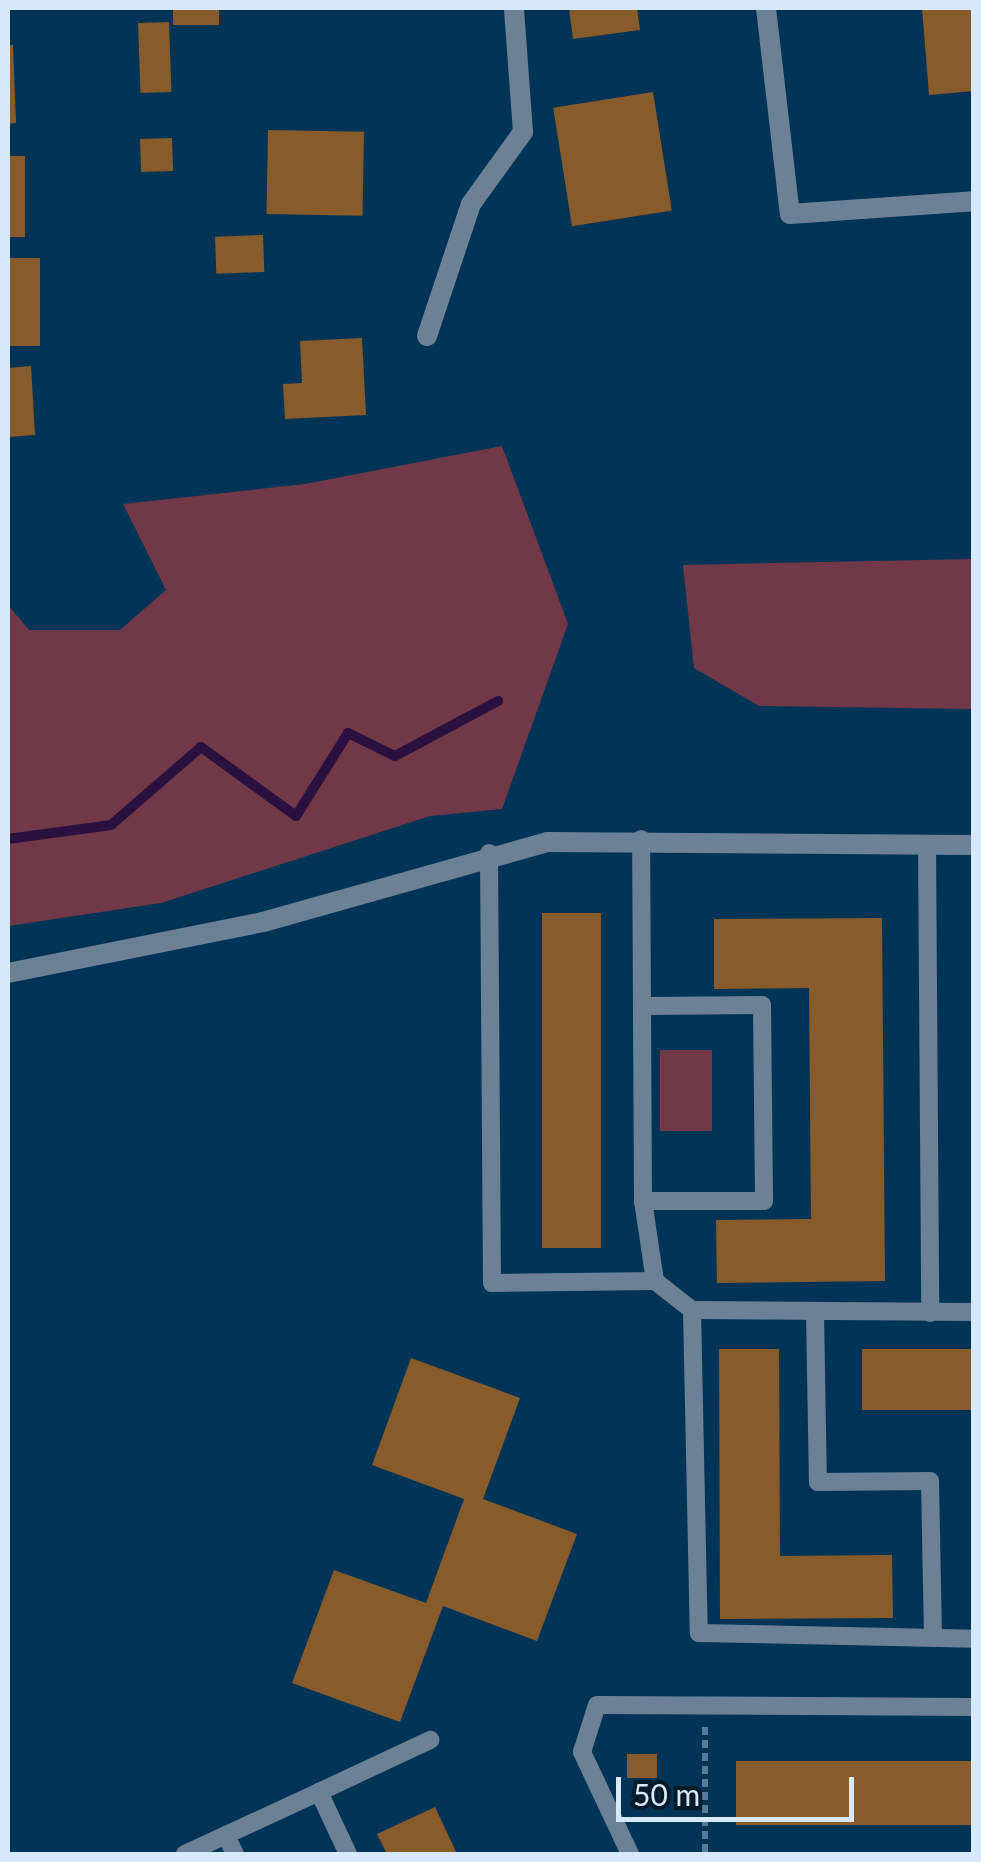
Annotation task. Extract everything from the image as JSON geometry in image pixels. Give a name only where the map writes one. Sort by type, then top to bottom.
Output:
[{"type":"street","points":[[426,336],[470,204],[523,132],[514,8]]},
{"type":"street","points":[[766,8],[790,214],[974,201]]},
{"type":"street","points":[[8,973],[264,922],[489,857],[641,839],[974,845]]},
{"type":"lane","points":[[641,839],[644,1201],[655,1281]]},
{"type":"lane","points":[[927,844],[930,1312]]},
{"type":"lane","points":[[518,860],[489,857],[492,1283],[655,1281],[692,1310],[815,1314],[974,1312]]},
{"type":"lane","points":[[642,1006],[762,1005],[764,1200],[644,1201]]},
{"type":"lane","points":[[692,1310],[698,1633],[974,1639]]},
{"type":"lane","points":[[815,1314],[818,1482],[930,1481],[933,1638]]},
{"type":"lane","points":[[630,1854],[582,1752],[598,1705],[974,1707]]},
{"type":"lane","points":[[186,1854],[430,1740]]},
{"type":"lane","points":[[319,1792],[348,1854]]},
{"type":"lane","points":[[226,1836],[236,1854]]},
{"type":"path","points":[[706,1706],[706,1854]]},
{"type":"shaded area","points":[[502,446],[568,624],[502,809],[430,816],[161,903],[8,926],[8,605],[29,630],[120,630],[166,590],[123,504],[305,484]]},
{"type":"shaded area","points":[[973,559],[973,709],[759,706],[694,668],[683,565]]},
{"type":"shaded area","points":[[660,1050],[712,1050],[712,1131],[660,1131]]},
{"type":"building","points":[[173,8],[219,8],[219,25],[173,25]]},
{"type":"building","points":[[569,8],[637,8],[640,30],[573,39]]},
{"type":"building","points":[[922,8],[974,8],[974,91],[929,95]]},
{"type":"building","points":[[169,22],[171,92],[140,93],[138,23]]},
{"type":"building","points":[[8,45],[13,45],[16,123],[8,124]]},
{"type":"building","points":[[653,92],[672,211],[572,226],[553,108]]},
{"type":"building","points":[[268,130],[364,132],[363,216],[267,214]]},
{"type":"building","points":[[172,138],[173,171],[141,172],[140,139]]},
{"type":"building","points":[[8,156],[25,156],[25,237],[8,237]]},
{"type":"building","points":[[263,235],[264,272],[216,274],[215,237]]},
{"type":"building","points":[[8,258],[40,258],[40,346],[8,346]]},
{"type":"building","points":[[362,338],[366,415],[285,419],[283,384],[302,383],[300,341]]},
{"type":"building","points":[[31,366],[35,435],[8,437],[8,368]]},
{"type":"building","points":[[542,913],[601,913],[601,1248],[542,1248]]},
{"type":"building","points":[[882,918],[885,1281],[717,1283],[716,1220],[811,1219],[809,988],[714,989],[714,919]]},
{"type":"building","points":[[719,1349],[779,1349],[780,1556],[892,1555],[893,1618],[720,1619]]},
{"type":"building","points":[[862,1349],[974,1349],[974,1410],[862,1410]]},
{"type":"building","points":[[411,1358],[520,1398],[483,1499],[577,1534],[537,1641],[443,1606],[400,1722],[292,1683],[334,1570],[426,1603],[464,1499],[372,1465]]},
{"type":"building","points":[[627,1754],[657,1754],[657,1778],[627,1778]]},
{"type":"building","points":[[736,1761],[974,1761],[974,1825],[736,1825]]},
{"type":"building","points":[[435,1807],[457,1854],[387,1854],[377,1834]]},
{"type":"waterway","points":[[8,839],[111,825],[201,747],[296,816],[348,733],[395,756],[498,701]]}]
